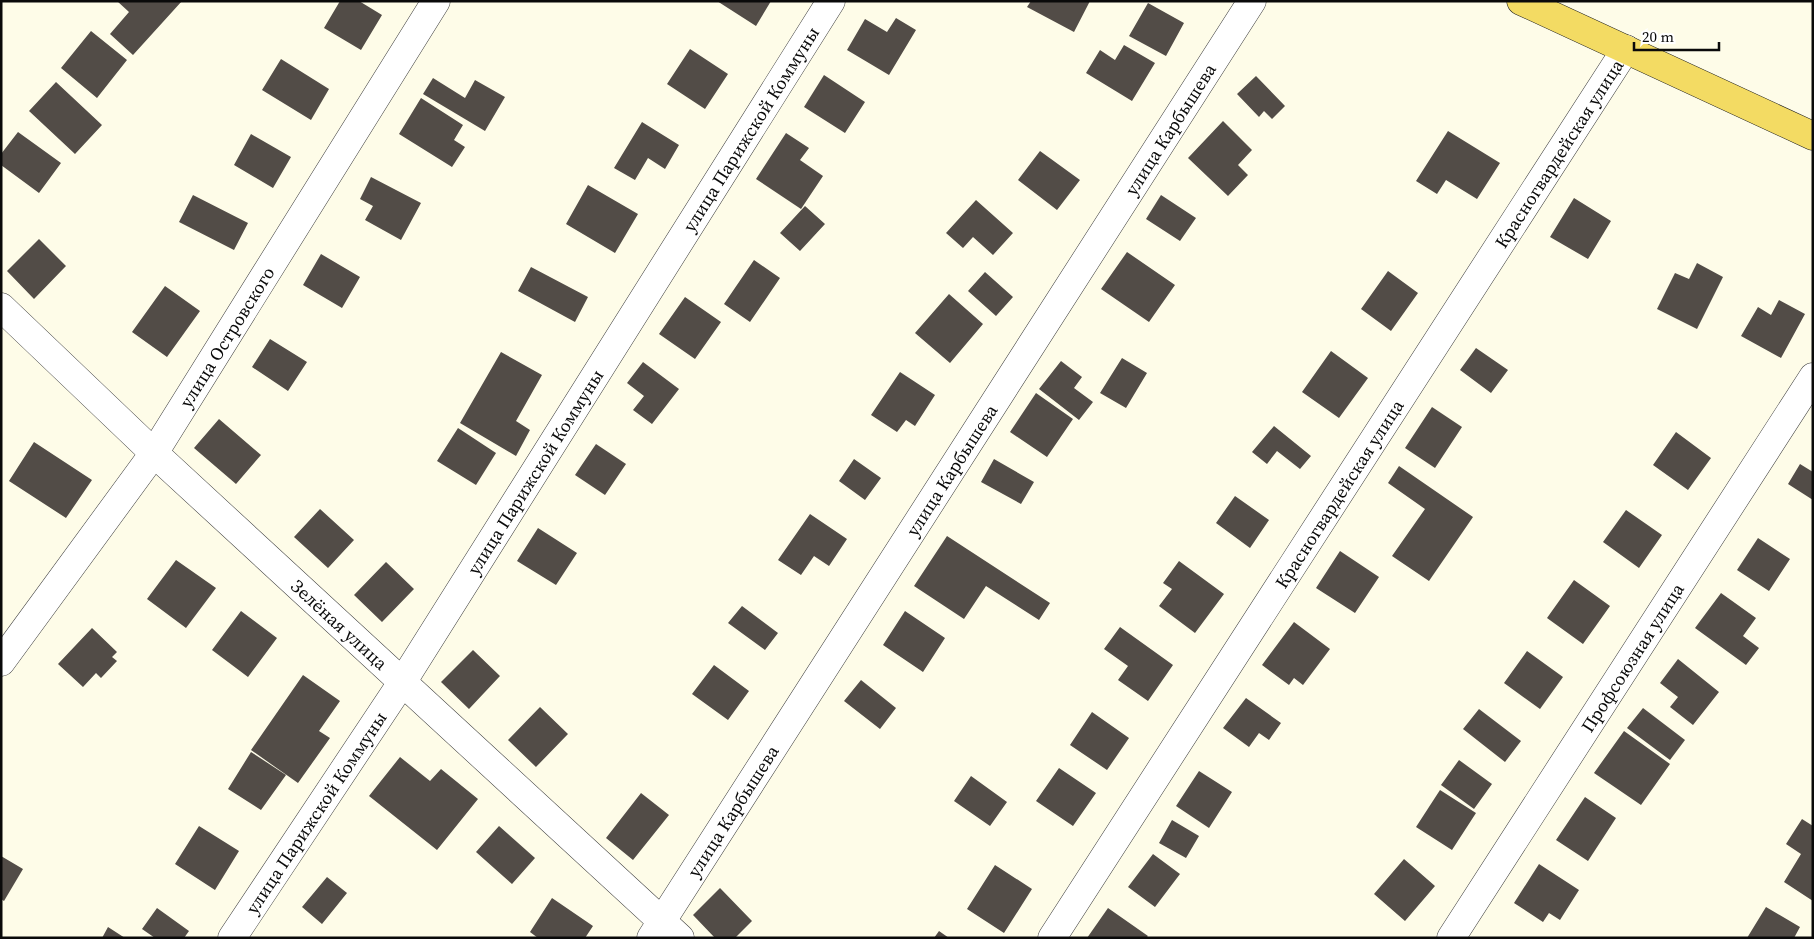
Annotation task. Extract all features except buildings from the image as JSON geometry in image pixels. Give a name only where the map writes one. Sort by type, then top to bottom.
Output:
[{"type":"main road","points":[[1521,1],[1813,136]]},
{"type":"street","name":"улица Островского","points":[[1,662],[154,453],[436,1]]},
{"type":"street","name":"улица Парижской Коммуны","points":[[232,938],[402,681],[831,1]]},
{"type":"street","name":"улица Карбышева","points":[[664,932],[1252,1]]},
{"type":"street","name":"Красногвардейская улица","points":[[1052,938],[1626,50]]},
{"type":"street","name":"Зелёная улица","points":[[1,306],[154,453],[402,681],[664,932]]},
{"type":"street","name":"Профсоюзная улица","points":[[1451,938],[1813,377]]}]
